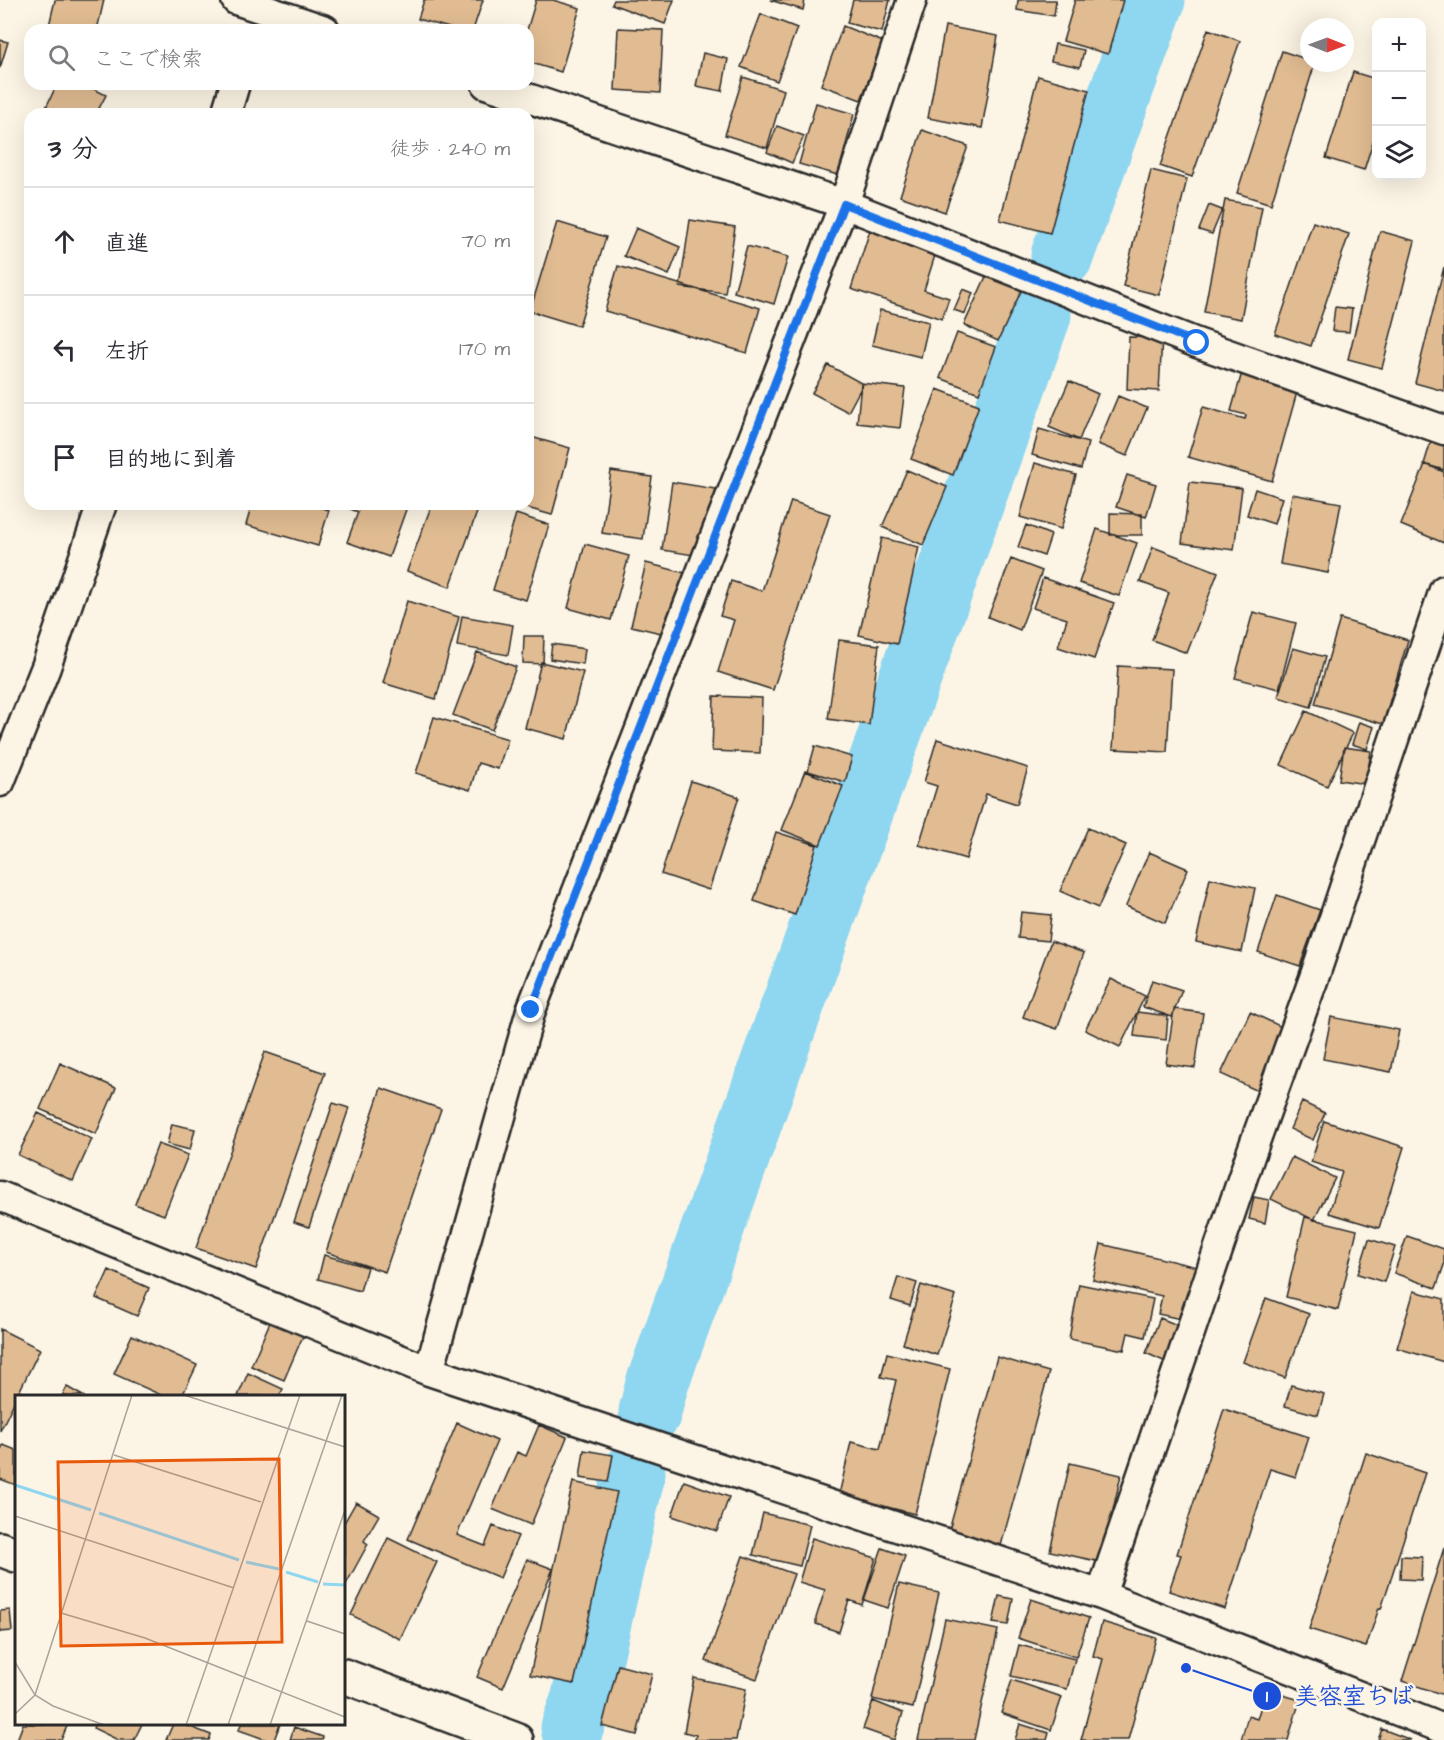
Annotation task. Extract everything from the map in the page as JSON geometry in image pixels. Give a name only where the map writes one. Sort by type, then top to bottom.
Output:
[{"type":"main road","points":[[0,1549],[15,1555]]},
{"type":"main road","points":[[345,1676],[516,1740]]},
{"type":"street","points":[[429,1371],[531,1010],[844,204],[912,0]]},
{"type":"street","points":[[248,12],[299,24]]},
{"type":"street","points":[[228,108],[233,90]]},
{"type":"street","points":[[504,90],[844,204],[1197,343],[1444,430]]},
{"type":"street","points":[[0,782],[46,667],[100,510]]},
{"type":"street","points":[[1101,1595],[1250,1155],[1319,964],[1444,590]]},
{"type":"street","points":[[0,1196],[429,1371],[1101,1595],[1444,1729]]},
{"type":"building","points":[[55,0],[104,0],[98,24],[49,24]]},
{"type":"building","points":[[424,0],[483,0],[475,24],[435,24],[418,19]]},
{"type":"building","points":[[536,0],[553,0],[580,8],[561,72],[534,64],[534,24],[529,24]]},
{"type":"building","points":[[614,0],[674,0],[665,24],[612,4]]},
{"type":"building","points":[[770,0],[805,0],[803,10]]},
{"type":"building","points":[[853,0],[890,0],[882,32],[847,23]]},
{"type":"building","points":[[1018,0],[1056,0],[1054,16],[1017,10]]},
{"type":"building","points":[[1075,0],[1123,0],[1108,54],[1063,41]]},
{"type":"building","points":[[761,14],[797,28],[777,81],[741,67]]},
{"type":"building","points":[[843,26],[883,42],[861,100],[821,85]]},
{"type":"building","points":[[945,26],[998,36],[982,128],[928,118]]},
{"type":"building","points":[[618,28],[663,30],[660,93],[615,90]]},
{"type":"building","points":[[1208,29],[1240,41],[1192,177],[1160,166]]},
{"type":"building","points":[[0,40],[8,42],[0,68]]},
{"type":"building","points":[[1055,44],[1084,50],[1080,67],[1051,61]]},
{"type":"building","points":[[1282,51],[1300,57],[1300,72],[1312,72],[1271,204],[1237,193]]},
{"type":"building","points":[[703,53],[728,59],[722,91],[696,86]]},
{"type":"building","points":[[1353,72],[1372,78],[1372,145],[1364,170],[1326,158]]},
{"type":"building","points":[[1038,76],[1089,90],[1050,233],[1000,220]]},
{"type":"building","points":[[743,77],[784,90],[767,148],[725,135]]},
{"type":"building","points":[[54,90],[96,90],[106,95],[99,108],[46,108]]},
{"type":"building","points":[[816,103],[854,114],[838,175],[799,164]]},
{"type":"building","points":[[777,126],[804,136],[792,163],[767,152]]},
{"type":"building","points":[[922,130],[968,146],[945,212],[900,196]]},
{"type":"building","points":[[1151,170],[1187,179],[1159,295],[1123,286]]},
{"type":"building","points":[[1225,200],[1262,207],[1241,319],[1204,312]]},
{"type":"building","points":[[1209,205],[1222,210],[1212,234],[1199,230]]},
{"type":"building","points":[[690,220],[735,227],[725,293],[680,287]]},
{"type":"building","points":[[557,222],[606,237],[579,326],[534,312],[534,298]]},
{"type":"building","points":[[1313,222],[1349,234],[1311,346],[1275,334]]},
{"type":"building","points":[[872,224],[938,246],[924,290],[949,298],[942,319],[851,289]]},
{"type":"building","points":[[636,228],[680,247],[669,275],[624,256]]},
{"type":"building","points":[[1380,231],[1415,241],[1382,368],[1348,359]]},
{"type":"building","points":[[747,246],[788,257],[774,304],[734,292]]},
{"type":"building","points":[[618,266],[760,308],[747,353],[605,311]]},
{"type":"building","points":[[1444,267],[1444,391],[1415,383]]},
{"type":"building","points":[[988,272],[1022,289],[998,341],[964,325]]},
{"type":"building","points":[[963,289],[973,293],[965,314],[954,310]]},
{"type":"building","points":[[1335,307],[1352,309],[1349,332],[1332,331]]},
{"type":"building","points":[[880,310],[929,322],[921,357],[872,345]]},
{"type":"building","points":[[957,333],[996,347],[979,393],[940,378]]},
{"type":"building","points":[[1129,337],[1162,338],[1159,391],[1127,389]]},
{"type":"building","points":[[828,365],[863,384],[848,412],[812,393]]},
{"type":"building","points":[[1243,369],[1299,385],[1272,481],[1188,457],[1203,407],[1245,419],[1246,415],[1231,411]]},
{"type":"building","points":[[1069,381],[1098,394],[1079,440],[1049,427]]},
{"type":"building","points":[[861,383],[905,388],[900,428],[857,423]]},
{"type":"building","points":[[937,389],[979,405],[953,475],[911,459]]},
{"type":"building","points":[[1118,396],[1147,408],[1127,456],[1098,444]]},
{"type":"building","points":[[1039,429],[1088,443],[1081,469],[1032,455]]},
{"type":"building","points":[[534,438],[570,448],[552,515],[534,510]]},
{"type":"building","points":[[1432,438],[1444,442],[1444,470],[1424,464]]},
{"type":"building","points":[[1035,463],[1076,475],[1061,529],[1020,517]]},
{"type":"building","points":[[1425,464],[1444,472],[1444,543],[1401,525]]},
{"type":"building","points":[[907,470],[947,487],[923,545],[882,527]]},
{"type":"building","points":[[611,471],[652,477],[643,539],[602,533]]},
{"type":"building","points":[[1127,475],[1156,484],[1146,517],[1116,507]]},
{"type":"building","points":[[672,482],[716,489],[706,557],[662,550]]},
{"type":"building","points":[[1190,482],[1242,488],[1234,550],[1182,543]]},
{"type":"building","points":[[1255,489],[1282,498],[1274,524],[1247,515]]},
{"type":"building","points":[[1292,494],[1341,503],[1328,573],[1280,564]]},
{"type":"building","points":[[791,501],[830,514],[773,690],[718,672],[734,620],[720,616],[731,581],[762,591]]},
{"type":"building","points":[[250,510],[329,510],[318,546],[246,525]]},
{"type":"building","points":[[353,510],[406,510],[389,557],[347,542],[358,512]]},
{"type":"building","points":[[430,510],[478,510],[450,587],[407,571]]},
{"type":"building","points":[[1110,513],[1142,514],[1142,535],[1110,535]]},
{"type":"building","points":[[516,514],[549,525],[526,600],[493,590]]},
{"type":"building","points":[[1026,525],[1051,535],[1044,556],[1018,547]]},
{"type":"building","points":[[1097,529],[1137,543],[1119,596],[1079,583]]},
{"type":"building","points":[[882,538],[919,547],[897,644],[859,635]]},
{"type":"building","points":[[585,544],[629,556],[611,620],[568,608]]},
{"type":"building","points":[[1153,547],[1218,572],[1187,653],[1152,640],[1169,593],[1140,582]]},
{"type":"building","points":[[1011,559],[1042,571],[1020,630],[988,617]]},
{"type":"building","points":[[646,563],[689,574],[674,636],[631,626]]},
{"type":"building","points":[[1043,578],[1114,603],[1094,659],[1058,647],[1067,619],[1033,608]]},
{"type":"building","points":[[407,601],[459,617],[436,699],[383,683]]},
{"type":"building","points":[[1253,612],[1296,623],[1279,689],[1235,678]]},
{"type":"building","points":[[462,616],[513,625],[508,655],[457,646]]},
{"type":"building","points":[[1340,619],[1408,640],[1383,724],[1315,704]]},
{"type":"building","points":[[524,636],[544,636],[543,664],[523,663]]},
{"type":"building","points":[[839,640],[879,645],[869,725],[828,719]]},
{"type":"building","points":[[552,644],[585,649],[583,664],[550,659]]},
{"type":"building","points":[[1293,648],[1325,657],[1311,707],[1278,697]]},
{"type":"building","points":[[477,652],[516,667],[492,730],[453,715]]},
{"type":"building","points":[[541,662],[583,672],[566,739],[525,728]]},
{"type":"building","points":[[1118,666],[1172,669],[1167,752],[1113,749]]},
{"type":"building","points":[[714,696],[762,698],[760,753],[712,751]]},
{"type":"building","points":[[1306,711],[1353,733],[1327,786],[1281,765]]},
{"type":"building","points":[[434,717],[508,739],[498,769],[478,763],[470,790],[416,773]]},
{"type":"building","points":[[1359,722],[1374,727],[1367,749],[1352,744]]},
{"type":"building","points":[[937,739],[1028,768],[1017,804],[986,794],[966,859],[919,845],[937,786],[924,782]]},
{"type":"building","points":[[815,746],[852,757],[845,782],[808,771]]},
{"type":"building","points":[[1344,747],[1371,751],[1366,784],[1339,780]]},
{"type":"building","points":[[805,771],[843,786],[820,845],[782,830]]},
{"type":"building","points":[[691,781],[739,797],[709,890],[661,874]]},
{"type":"building","points":[[1088,828],[1126,845],[1098,908],[1060,891]]},
{"type":"building","points":[[776,832],[817,845],[795,915],[754,901]]},
{"type":"building","points":[[1149,852],[1188,869],[1165,923],[1126,906]]},
{"type":"building","points":[[1210,878],[1255,888],[1242,952],[1196,942]]},
{"type":"building","points":[[1277,895],[1320,910],[1300,966],[1258,952]]},
{"type":"building","points":[[1021,912],[1051,915],[1048,941],[1018,938]]},
{"type":"building","points":[[1051,941],[1084,953],[1057,1029],[1023,1017]]},
{"type":"building","points":[[1111,979],[1145,996],[1120,1047],[1085,1030]]},
{"type":"building","points":[[1152,980],[1182,990],[1172,1017],[1143,1007]]},
{"type":"building","points":[[1174,1009],[1203,1013],[1195,1068],[1166,1064]]},
{"type":"building","points":[[1137,1012],[1168,1016],[1166,1040],[1134,1036]]},
{"type":"building","points":[[1250,1012],[1286,1029],[1258,1091],[1221,1074]]},
{"type":"building","points":[[1331,1017],[1399,1030],[1391,1072],[1323,1059]]},
{"type":"building","points":[[265,1052],[325,1073],[256,1269],[196,1248]]},
{"type":"building","points":[[60,1063],[116,1088],[96,1134],[40,1109]]},
{"type":"building","points":[[381,1088],[441,1109],[385,1272],[326,1252]]},
{"type":"building","points":[[1302,1102],[1325,1113],[1313,1140],[1290,1129]]},
{"type":"building","points":[[333,1103],[349,1108],[309,1227],[294,1222]]},
{"type":"building","points":[[38,1113],[92,1139],[73,1181],[18,1155]]},
{"type":"building","points":[[1324,1121],[1404,1147],[1379,1228],[1329,1213],[1342,1172],[1311,1162]]},
{"type":"building","points":[[172,1124],[195,1129],[190,1150],[167,1144]]},
{"type":"building","points":[[158,1144],[188,1155],[164,1215],[135,1204]]},
{"type":"building","points":[[1292,1157],[1335,1178],[1314,1220],[1271,1199]]},
{"type":"building","points":[[1254,1197],[1269,1200],[1265,1223],[1249,1219]]},
{"type":"building","points":[[1305,1217],[1357,1230],[1338,1310],[1286,1297]]},
{"type":"building","points":[[1407,1236],[1444,1249],[1444,1265],[1436,1288],[1394,1273]]},
{"type":"building","points":[[1369,1239],[1395,1247],[1384,1282],[1358,1274]]},
{"type":"building","points":[[1101,1244],[1201,1268],[1190,1321],[1158,1314],[1162,1296],[1093,1280]]},
{"type":"building","points":[[324,1255],[367,1267],[360,1291],[318,1279]]},
{"type":"building","points":[[109,1270],[149,1288],[137,1316],[96,1298]]},
{"type":"building","points":[[898,1277],[917,1283],[910,1306],[891,1300]]},
{"type":"building","points":[[1079,1284],[1153,1299],[1145,1337],[1128,1333],[1124,1350],[1069,1339]]},
{"type":"building","points":[[921,1285],[956,1296],[937,1355],[903,1344]]},
{"type":"building","points":[[1414,1291],[1444,1299],[1444,1362],[1397,1348]]},
{"type":"building","points":[[1266,1298],[1309,1314],[1285,1378],[1243,1362]]},
{"type":"building","points":[[273,1315],[306,1329],[284,1380],[251,1366]]},
{"type":"building","points":[[1160,1318],[1182,1327],[1168,1363],[1146,1353]]},
{"type":"building","points":[[0,1329],[40,1349],[18,1395],[15,1395],[15,1400],[0,1431]]},
{"type":"building","points":[[132,1335],[197,1365],[182,1395],[161,1395],[114,1374]]},
{"type":"building","points":[[887,1353],[950,1369],[915,1514],[839,1495],[851,1442],[880,1449],[896,1380],[881,1377]]},
{"type":"building","points":[[997,1357],[1049,1372],[997,1560],[945,1545]]},
{"type":"building","points":[[248,1373],[283,1389],[280,1395],[238,1395]]},
{"type":"building","points":[[1291,1385],[1324,1394],[1318,1415],[1285,1406]]},
{"type":"building","points":[[67,1387],[81,1395],[63,1395]]},
{"type":"building","points":[[1224,1409],[1309,1437],[1296,1477],[1270,1469],[1225,1609],[1169,1591],[1181,1555],[1177,1554]]},
{"type":"building","points":[[457,1423],[497,1441],[457,1535],[485,1546],[493,1526],[518,1536],[500,1578],[408,1539]]},
{"type":"building","points":[[539,1425],[567,1437],[531,1525],[492,1509],[517,1452],[526,1456]]},
{"type":"building","points":[[3,1445],[15,1450],[15,1485],[0,1479],[0,1452]]},
{"type":"building","points":[[584,1450],[613,1455],[608,1482],[580,1478]]},
{"type":"building","points":[[1366,1453],[1425,1473],[1381,1609],[1379,1608],[1366,1647],[1309,1629]]},
{"type":"building","points":[[1070,1463],[1121,1475],[1101,1562],[1050,1551]]},
{"type":"building","points":[[684,1481],[729,1497],[717,1531],[672,1516]]},
{"type":"building","points":[[573,1482],[617,1492],[574,1684],[530,1675]]},
{"type":"building","points":[[356,1502],[379,1515],[364,1541],[368,1544],[345,1586],[345,1521]]},
{"type":"building","points":[[763,1513],[810,1525],[800,1566],[753,1555]]},
{"type":"building","points":[[388,1538],[437,1562],[400,1639],[351,1615]]},
{"type":"building","points":[[812,1538],[876,1558],[862,1605],[849,1600],[839,1632],[816,1624],[825,1590],[799,1582]]},
{"type":"building","points":[[882,1548],[905,1556],[888,1608],[864,1600]]},
{"type":"building","points":[[1444,1548],[1444,1695],[1402,1681]]},
{"type":"building","points":[[743,1556],[794,1574],[757,1679],[706,1661]]},
{"type":"building","points":[[1401,1556],[1422,1557],[1421,1580],[1400,1579]]},
{"type":"building","points":[[527,1559],[553,1569],[503,1688],[477,1677]]},
{"type":"building","points":[[899,1584],[939,1593],[913,1708],[872,1699]]},
{"type":"building","points":[[999,1596],[1013,1599],[1008,1625],[993,1623]]},
{"type":"building","points":[[1031,1599],[1089,1618],[1076,1657],[1018,1638]]},
{"type":"building","points":[[10,1610],[12,1631],[0,1632],[0,1611]]},
{"type":"building","points":[[945,1619],[998,1630],[974,1740],[918,1740]]},
{"type":"building","points":[[1102,1622],[1156,1638],[1128,1740],[1081,1740],[1103,1659],[1093,1656]]},
{"type":"building","points":[[1019,1645],[1075,1659],[1067,1689],[1011,1676]]},
{"type":"building","points":[[618,1665],[652,1674],[637,1735],[602,1726]]},
{"type":"building","points":[[694,1678],[746,1689],[736,1740],[695,1740],[696,1735],[684,1732]]},
{"type":"building","points":[[1012,1680],[1062,1697],[1051,1730],[1001,1713]]},
{"type":"building","points":[[1266,1690],[1300,1700],[1288,1740],[1241,1740],[1248,1716],[1257,1719]]},
{"type":"building","points":[[873,1701],[903,1713],[894,1740],[863,1729]]},
{"type":"building","points":[[1020,1724],[1049,1733],[1047,1740],[1015,1740]]},
{"type":"building","points":[[23,1725],[68,1725],[61,1740],[17,1740]]},
{"type":"building","points":[[94,1725],[142,1725],[134,1740],[118,1740],[93,1728]]},
{"type":"building","points":[[173,1725],[186,1725],[211,1735],[209,1740],[166,1740]]},
{"type":"building","points":[[241,1725],[280,1725],[274,1740],[267,1740],[239,1730]]},
{"type":"building","points":[[294,1727],[323,1737],[322,1740],[290,1740]]},
{"type":"building","points":[[1382,1729],[1411,1740],[1378,1740]]},
{"type":"waterway","points":[[1062,256],[1154,0]]},
{"type":"waterway","points":[[650,1412],[657,1384],[1040,315]]},
{"type":"waterway","points":[[572,1728],[582,1701],[634,1473]]},
{"type":"place","name":"美容室ちば","points":[[1186,1668]]},
{"type":"route","points":[[531,1010],[844,204],[1197,343]]}]
